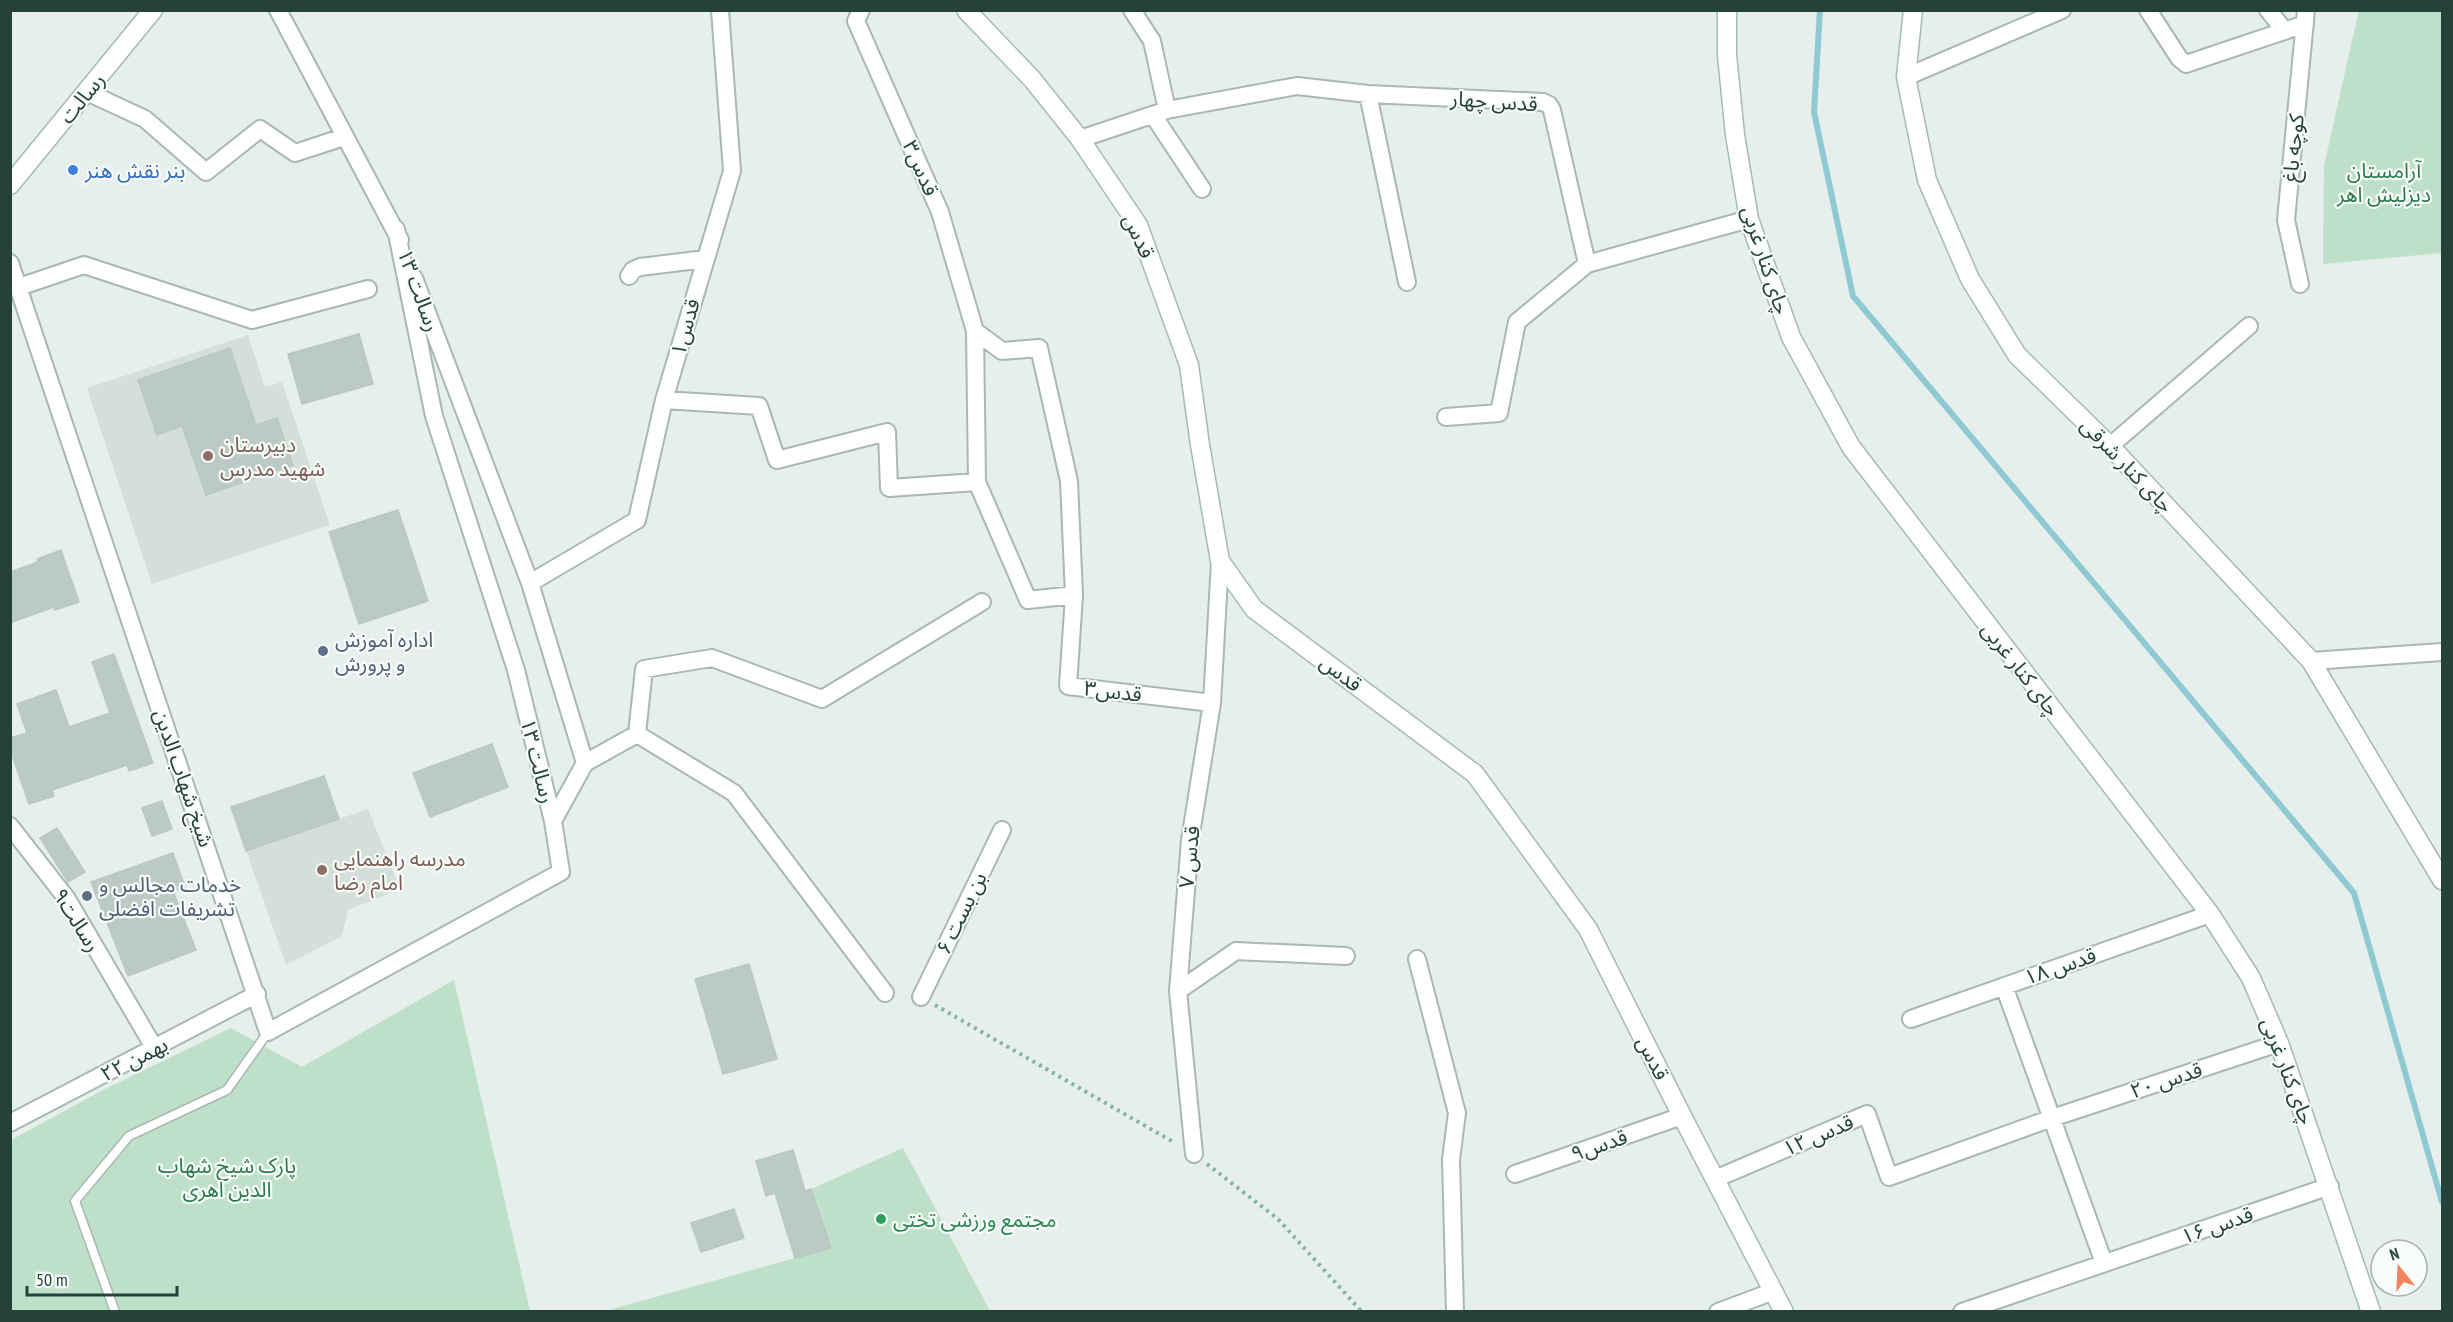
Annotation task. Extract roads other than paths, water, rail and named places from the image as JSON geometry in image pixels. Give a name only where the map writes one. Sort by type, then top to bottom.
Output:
[{"type":"street","name":"رسالت","points":[[10,185],[153,10]]},
{"type":"street","name":"رسالت ۱۳","points":[[278,10],[344,137],[396,229],[530,584],[585,763],[553,822]]},
{"type":"street","name":"قدس۱","points":[[530,584],[638,520],[664,400],[732,171],[720,10]]},
{"type":"street","name":"قدس۳","points":[[861,10],[856,21],[940,212],[975,331],[977,482],[1028,600],[1074,595]]},
{"type":"street","name":"قدس","points":[[966,10],[1032,79],[1080,139],[1138,225],[1189,365],[1220,561],[1254,609],[1475,774],[1588,929],[1784,1311]]},
{"type":"street","points":[[1132,10],[1152,41],[1160,112],[1202,189]]},
{"type":"street","name":"چای کنار غربی","points":[[1727,10],[1727,54],[1735,135],[1749,219],[1791,337],[1851,447],[2210,914],[2251,978],[2279,1043],[2330,1186],[2371,1311]]},
{"type":"street","name":"چای کنار شرقی","points":[[1913,10],[1906,77],[1927,180],[1970,279],[2017,355],[2110,446],[2311,661],[2442,880]]},
{"type":"street","points":[[1906,77],[2062,10]]},
{"type":"street","points":[[2148,10],[2179,58],[2186,64],[2285,31],[2305,17]]},
{"type":"street","points":[[2268,10],[2285,31]]},
{"type":"street","name":"کوچه باغ","points":[[2300,284],[2286,220],[2305,17]]},
{"type":"street","name":"قدس چهار","points":[[1080,139],[1160,112],[1297,86],[1368,94],[1543,102],[1552,110],[1587,264]]},
{"type":"street","points":[[87,92],[145,119],[206,172],[260,129],[295,153],[344,137]]},
{"type":"street","points":[[1368,94],[1407,282]]},
{"type":"street","points":[[1446,417],[1499,413],[1517,322],[1587,264],[1749,219]]},
{"type":"street","name":"رسالت ۱۳","points":[[396,229],[434,416],[516,670],[553,822]]},
{"type":"street","points":[[629,276],[633,270],[640,267],[705,259]]},
{"type":"street","name":"شیخ شهاب الدین","points":[[10,263],[268,1032]]},
{"type":"street","points":[[19,287],[84,265],[252,320],[368,289]]},
{"type":"street","points":[[2110,446],[2249,326]]},
{"type":"street","name":"قدس۳","points":[[975,331],[1002,351],[1039,348],[1069,482],[1074,595],[1068,686],[1212,703]]},
{"type":"street","points":[[664,400],[759,406],[777,460],[887,432],[888,488],[977,482]]},
{"type":"street","name":"قدس ۷","points":[[1194,1154],[1178,991],[1190,840],[1212,703],[1220,561]]},
{"type":"street","points":[[636,734],[644,669],[712,658],[822,699],[982,602]]},
{"type":"street","points":[[2311,661],[2442,652]]},
{"type":"street","points":[[585,763],[636,734]]},
{"type":"street","points":[[636,734],[734,793],[885,993]]},
{"type":"street","points":[[268,1032],[561,872],[553,822]]},
{"type":"street","name":"رسالت۹","points":[[10,826],[67,899],[155,1049]]},
{"type":"street","name":"بن بست ۶","points":[[921,997],[1002,830]]},
{"type":"street","name":"قدس ۱۸","points":[[1911,1019],[2210,914]]},
{"type":"street","points":[[1178,991],[1236,951],[1346,956]]},
{"type":"street","points":[[1417,959],[1457,1113],[1451,1159],[1455,1311]]},
{"type":"street","points":[[2004,986],[2104,1263]]},
{"type":"street","name":"۲۲ بهمن","points":[[10,1123],[257,994]]},
{"type":"street","name":"قدس ۲۰","points":[[2052,1118],[2279,1043]]},
{"type":"street","name":"قدس ۱۲","points":[[1715,1179],[1867,1114],[1889,1177],[2052,1118]]},
{"type":"street","name":"قدس۹","points":[[1515,1174],[1682,1116]]},
{"type":"street","name":"قدس ۱۶","points":[[1962,1311],[2330,1186]]},
{"type":"street","points":[[1718,1311],[1774,1291]]},
{"type":"lane","points":[[116,1311],[75,1201],[129,1136],[227,1090],[268,1032]]},
{"type":"waterway","points":[[1820,10],[1814,112],[1853,296],[2354,893],[2442,1202]]},
{"type":"place","name":"بنر نقش هنر","points":[[73,170]]},
{"type":"place","name":"دبیرستان شهید مدرس","points":[[208,456]]},
{"type":"place","name":"اداره آموزش و پرورش","points":[[323,651]]},
{"type":"place","name":"مدرسه راهنمایی امام رضا","points":[[322,870]]},
{"type":"place","name":"خدمات مجالس و تشریفات افضلی","points":[[87,896]]},
{"type":"place","name":"مجتمع ورزشی تختی","points":[[881,1219]]},
{"type":"park label","name":"آرامستان دیزلیش اهر","points":[[2384,182]]},
{"type":"park label","name":"پارک شیخ شهاب الدین اهری","points":[[227,1177]]}]
